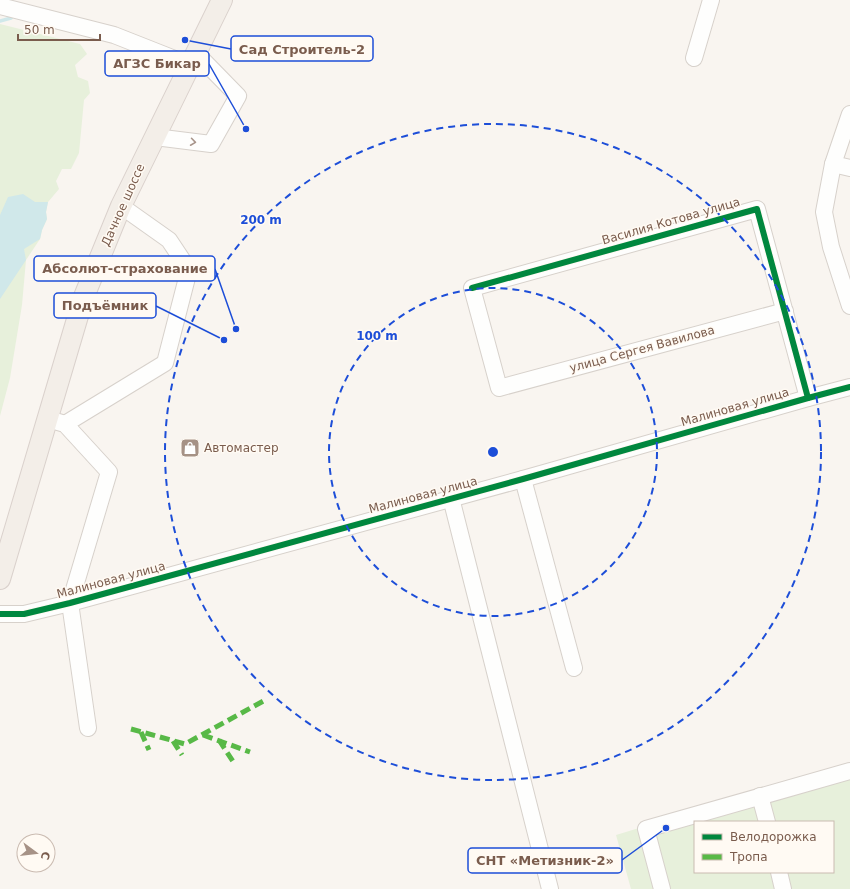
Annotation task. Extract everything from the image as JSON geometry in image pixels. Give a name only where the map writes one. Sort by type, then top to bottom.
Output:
[{"type":"main road","name":"Дачное шоссе","points":[[0,579],[56,422],[83,298],[121,206],[222,0]]},
{"type":"street","points":[[694,58],[711,0]]},
{"type":"street","points":[[0,6],[114,35],[193,59],[238,96],[211,144],[155,136]]},
{"type":"street","points":[[850,114],[833,164],[824,212],[831,247],[850,306]]},
{"type":"street","points":[[833,164],[850,168]]},
{"type":"street","points":[[88,728],[70,603],[109,472],[56,422],[165,363],[190,270],[169,240],[121,206]]},
{"type":"street","name":"Василия Котова улица","points":[[499,388],[472,288],[757,208],[808,398]]},
{"type":"street","name":"улица Сергея Вавилова","points":[[499,388],[785,311]]},
{"type":"street","name":"Малиновая улица","points":[[0,614],[24,614],[70,603],[523,479],[850,387]]},
{"type":"street","points":[[523,479],[574,668]]},
{"type":"street","points":[[451,498],[550,889]]},
{"type":"street","points":[[662,889],[646,829],[850,771]]},
{"type":"street","points":[[760,796],[767,821]]},
{"type":"street","points":[[779,873],[783,889]]},
{"type":"green space","points":[[0,24],[80,44],[87,54],[75,65],[78,77],[88,81],[90,93],[84,100],[79,153],[71,169],[62,169],[56,181],[59,189],[48,202],[46,212],[47,219],[40,239],[26,260],[22,305],[10,378],[0,416]]},
{"type":"green space","points":[[850,764],[850,889],[631,889],[616,835]]},
{"type":"water","points":[[23,194],[35,202],[48,202],[46,212],[47,219],[40,239],[24,249],[26,260],[0,299],[0,215],[8,197]]},
{"type":"waterway","points":[[0,21],[11,18],[15,14]]},
{"type":"marked path","points":[[131,729],[185,744],[267,699]]},
{"type":"marked path","points":[[141,732],[149,750]]},
{"type":"marked path","points":[[203,735],[250,752]]},
{"type":"marked path","points":[[219,740],[234,763]]},
{"type":"marked path","points":[[173,741],[182,755]]},
{"type":"cycle path","points":[[472,288],[757,209],[808,398]]},
{"type":"cycle path","points":[[0,614],[24,614],[70,603],[523,479],[850,387]]},
{"type":"place","name":"Сад Строитель-2","points":[[185,40]]},
{"type":"place","name":"АГЗС Бикар","points":[[246,129]]},
{"type":"place","name":"Абсолют-страхование","points":[[236,329]]},
{"type":"place","name":"Подъёмник","points":[[224,340]]},
{"type":"place","name":"Автомастер","points":[[190,448]]},
{"type":"place","name":"СНТ «Метизник-2»","points":[[666,828]]}]
